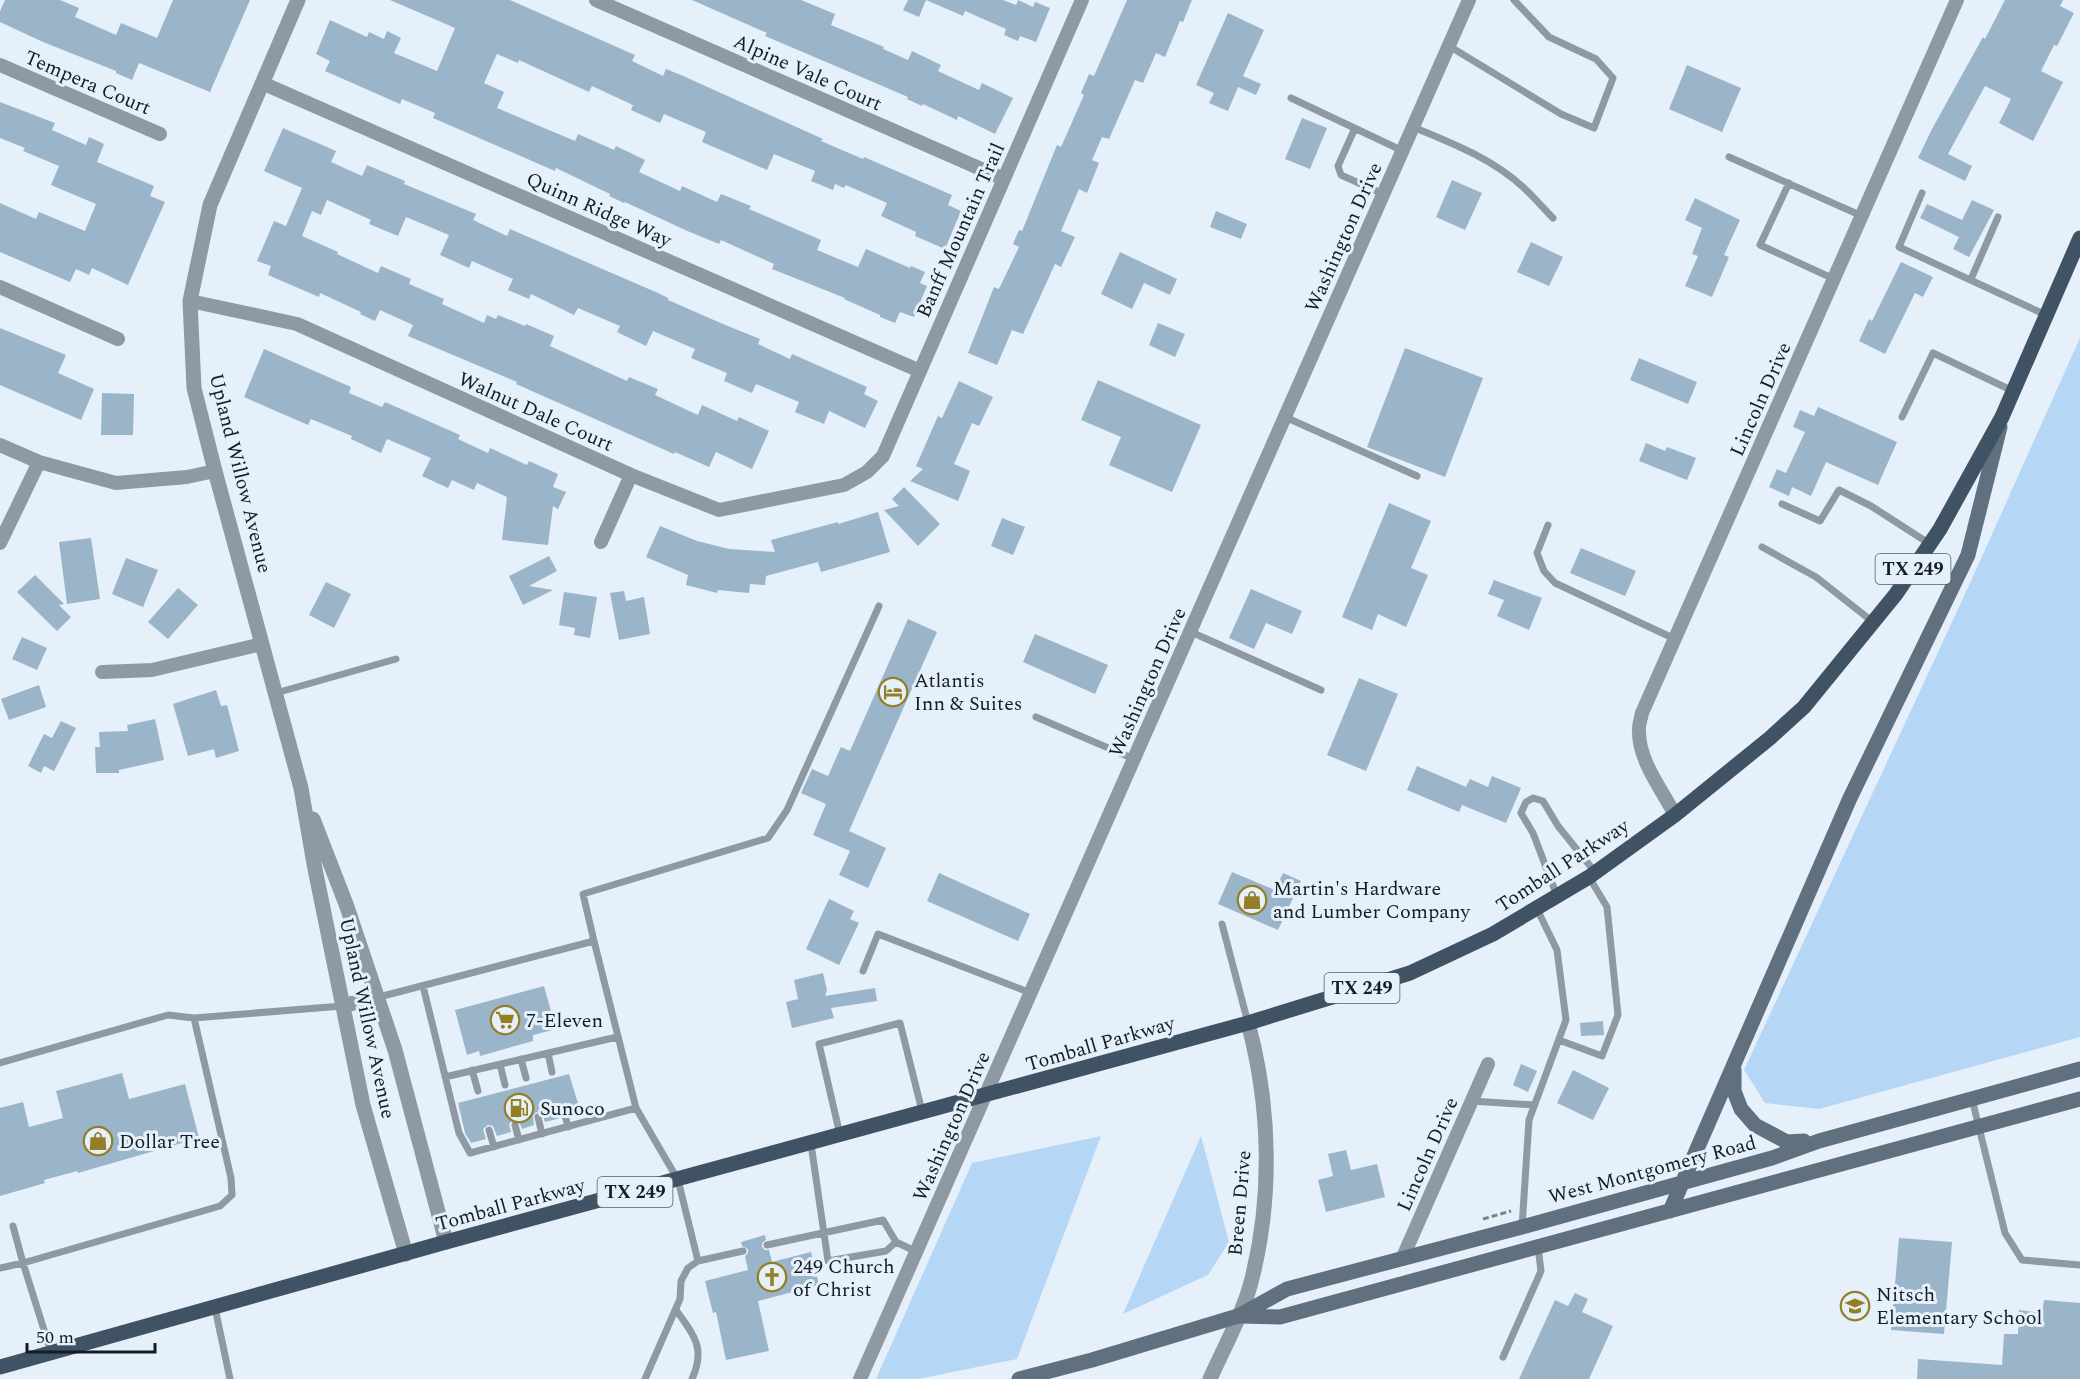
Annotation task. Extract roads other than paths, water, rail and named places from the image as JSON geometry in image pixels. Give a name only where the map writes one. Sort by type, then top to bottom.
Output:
[{"type":"main road","name":"TX 249","points":[[2002,417],[2080,238]]},
{"type":"main road","name":"Tomball Parkway","points":[[0,1367],[446,1242],[922,1114],[1248,1023],[1410,973],[1493,934],[1592,874],[1675,815],[1770,738],[1804,707],[1896,594],[1930,544],[2002,417]]},
{"type":"main road","points":[[1670,1211],[1850,798],[1968,555],[2002,417]]},
{"type":"main road","points":[[1734,1062],[1734,1091],[1741,1109],[1755,1125],[1786,1142],[1820,1141]]},
{"type":"main road","name":"West Montgomery Road","points":[[1019,1379],[1092,1360],[1238,1316],[1287,1289],[1772,1158],[1820,1141],[2080,1069]]},
{"type":"main road","name":"West Montgomery Road","points":[[1238,1316],[1280,1317],[2080,1100]]},
{"type":"street","name":"Upland Willow Avenue","points":[[298,0],[210,205],[190,301],[194,387],[301,788],[363,1105],[406,1254]]},
{"type":"street","name":"Alpine Vale Court","points":[[596,0],[1004,179]]},
{"type":"street","name":"Banff Mountain Trail","points":[[867,472],[883,456],[1082,0]]},
{"type":"street","name":"Washington Drive","points":[[860,1379],[1469,0]]},
{"type":"street","name":"Lincoln Drive","points":[[1675,815],[1647,763],[1638,731],[1642,713],[1958,0]]},
{"type":"street","name":"Tempera Court","points":[[0,65],[160,134]]},
{"type":"street","name":"Quinn Ridge Way","points":[[262,82],[920,371]]},
{"type":"street","points":[[0,287],[118,339]]},
{"type":"street","name":"Walnut Dale Court","points":[[190,301],[297,324],[631,475],[718,510],[844,485],[867,472]]},
{"type":"street","points":[[0,446],[39,462],[116,483],[187,477],[215,471]]},
{"type":"street","points":[[0,543],[39,462]]},
{"type":"street","points":[[601,542],[631,475]]},
{"type":"street","points":[[102,672],[152,670],[262,644]]},
{"type":"street","name":"Upland Willow Avenue","points":[[301,788],[346,904],[395,1050],[446,1242]]},
{"type":"street","points":[[342,1006],[378,997]]},
{"type":"street","name":"Breen Drive","points":[[1210,1379],[1249,1288],[1260,1243],[1265,1197],[1266,1148],[1263,1100],[1248,1023]]},
{"type":"street","name":"Lincoln Drive","points":[[1402,1259],[1488,1064]]},
{"type":"lane","points":[[1449,46],[1561,114],[1594,128],[1613,78],[1596,59],[1549,37],[1514,0]]},
{"type":"lane","points":[[1291,98],[1403,151]]},
{"type":"lane","points":[[1413,127],[1460,146],[1493,165],[1523,187],[1553,218]]},
{"type":"lane","points":[[1355,129],[1338,166],[1341,175],[1383,194]]},
{"type":"lane","points":[[1729,157],[1862,216]]},
{"type":"lane","points":[[1789,183],[1760,245],[1834,279]]},
{"type":"lane","points":[[1922,193],[1899,247],[2046,315]]},
{"type":"lane","points":[[1971,279],[1998,218]]},
{"type":"lane","points":[[1902,417],[1933,353],[2013,391]]},
{"type":"lane","points":[[1285,417],[1417,476]]},
{"type":"lane","points":[[1782,504],[1820,521],[1839,490],[1871,506],[1930,544]]},
{"type":"lane","points":[[1548,525],[1536,553],[1544,571],[1555,583],[1675,639]]},
{"type":"lane","points":[[1762,547],[1816,577],[1873,622]]},
{"type":"lane","points":[[698,1261],[678,1180],[636,1108],[583,894],[768,838],[787,810],[879,606]]},
{"type":"lane","points":[[1191,632],[1321,690]]},
{"type":"lane","points":[[276,693],[396,659]]},
{"type":"lane","points":[[1036,717],[1134,759]]},
{"type":"lane","points":[[1557,896],[1533,833],[1521,813],[1526,802],[1533,798],[1543,801],[1592,874],[1607,908],[1618,1016],[1602,1056],[1559,1040]]},
{"type":"lane","points":[[1522,1227],[1529,1120],[1566,1020],[1557,950],[1537,909]]},
{"type":"lane","points":[[1222,924],[1248,1023]]},
{"type":"lane","points":[[863,971],[878,934],[1031,993]]},
{"type":"lane","points":[[378,997],[594,941]]},
{"type":"lane","points":[[423,986],[459,1133],[470,1153],[636,1108]]},
{"type":"lane","points":[[0,1063],[168,1015],[194,1018],[342,1006]]},
{"type":"lane","points":[[0,1268],[220,1206],[232,1194],[230,1171],[194,1018]]},
{"type":"lane","points":[[840,1136],[819,1044],[900,1023],[922,1114]]},
{"type":"lane","points":[[445,1077],[617,1037]]},
{"type":"lane","points":[[548,1053],[552,1072]]},
{"type":"lane","points":[[521,1059],[526,1078]]},
{"type":"lane","points":[[500,1064],[505,1085]]},
{"type":"lane","points":[[472,1070],[478,1091]]},
{"type":"lane","points":[[1972,1099],[2005,1233],[2022,1260],[2080,1265]]},
{"type":"lane","points":[[1471,1101],[1534,1105]]},
{"type":"lane","points":[[564,1111],[568,1127]]},
{"type":"lane","points":[[537,1118],[542,1134]]},
{"type":"lane","points":[[515,1125],[519,1140]]},
{"type":"lane","points":[[489,1130],[494,1147]]},
{"type":"lane","points":[[811,1144],[828,1261],[886,1251],[896,1242]]},
{"type":"lane","points":[[767,1245],[883,1220],[896,1242],[917,1252]]},
{"type":"lane","points":[[13,1226],[51,1352]]},
{"type":"lane","points":[[1503,1358],[1541,1271],[1538,1247]]},
{"type":"lane","points":[[645,1379],[681,1299],[681,1281],[688,1268],[698,1261],[743,1251]]},
{"type":"lane","points":[[215,1308],[230,1379]]},
{"type":"lane","points":[[676,1310],[699,1347],[698,1366],[692,1379]]},
{"type":"place","name":"Atlantis Inn & Suites","points":[[893,692]]},
{"type":"place","name":"Martin's Hardware and Lumber Company","points":[[1252,900]]},
{"type":"place","name":"7-Eleven","points":[[505,1020]]},
{"type":"place","name":"Sunoco","points":[[519,1108]]},
{"type":"place","name":"Dollar Tree","points":[[98,1141]]},
{"type":"place","name":"249 Church of Christ","points":[[772,1277]]},
{"type":"place","name":"Nitsch Elementary School","points":[[1855,1306]]}]
